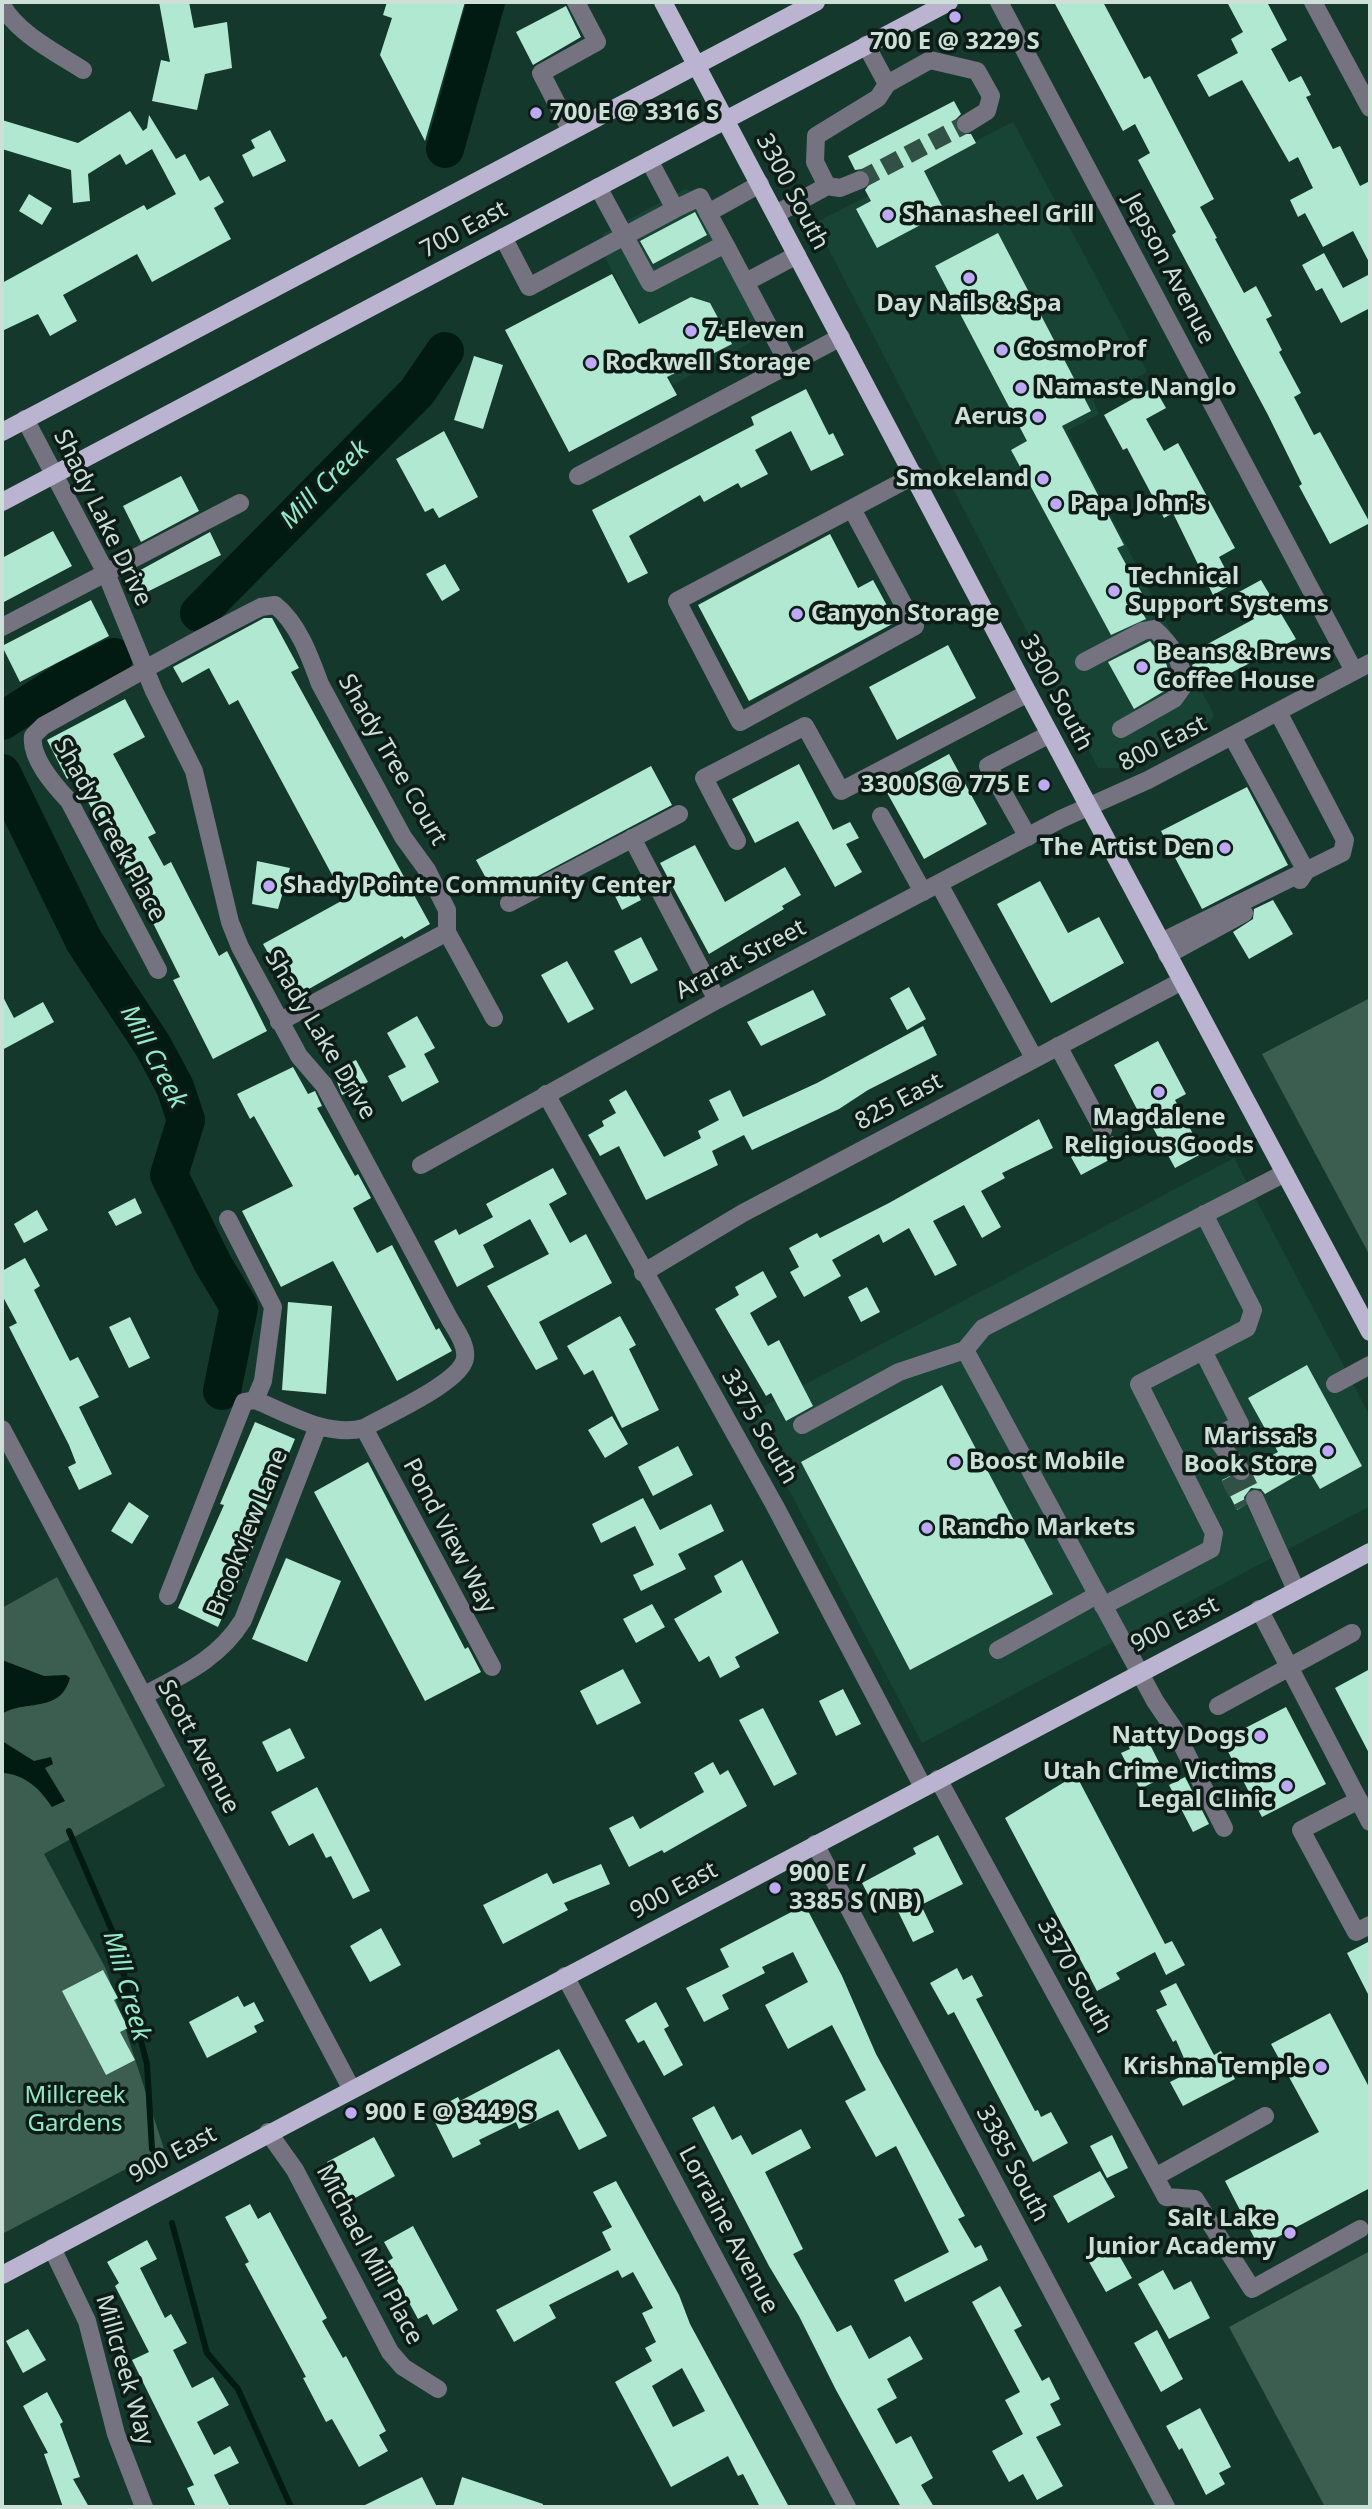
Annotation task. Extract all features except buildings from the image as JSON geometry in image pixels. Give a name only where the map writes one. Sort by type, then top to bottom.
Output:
[{"type":"main road","name":"3300 South","points":[[663,2],[915,475],[1049,734],[1370,1332]]},
{"type":"main road","name":"700 East","points":[[2,432],[816,2]]},
{"type":"main road","name":"700 East","points":[[2,502],[948,2]]},
{"type":"main road","name":"900 East","points":[[2,2274],[1370,1552]]},
{"type":"street","points":[[571,131],[541,73],[597,42],[576,2]]},
{"type":"street","name":"Jepson Avenue","points":[[999,2],[1362,667]]},
{"type":"street","points":[[1314,2],[1370,108]]},
{"type":"street","points":[[2,5],[40,42],[83,70]]},
{"type":"street","points":[[866,46],[887,85]]},
{"type":"street","points":[[827,186],[816,162],[816,136],[878,97],[887,85],[935,59],[977,71],[991,96],[987,111],[966,124]]},
{"type":"street","points":[[649,160],[675,209]]},
{"type":"street","points":[[776,214],[827,186],[840,188],[860,180]]},
{"type":"street","points":[[708,213],[760,184]]},
{"type":"street","points":[[598,187],[650,283],[725,244]]},
{"type":"street","points":[[503,237],[529,287],[699,197],[789,365]]},
{"type":"street","points":[[746,282],[797,255]]},
{"type":"street","points":[[578,476],[841,337]]},
{"type":"street","name":"Shady Lake Drive","points":[[26,419],[106,573],[145,668],[194,771],[230,922],[279,1022],[299,1056],[324,1085],[464,1347],[466,1356],[457,1375],[364,1428]]},
{"type":"street","points":[[852,509],[915,626],[740,722],[677,601],[915,475]]},
{"type":"street","points":[[2,627],[240,503]]},
{"type":"street","name":"Shady Creek Place","points":[[158,971],[69,801],[52,782],[32,743],[33,736],[43,726],[145,668],[261,607],[275,605]]},
{"type":"street","name":"Shady Tree Court","points":[[275,605],[290,621],[310,658],[320,684],[396,825],[427,870],[447,910],[450,938],[494,1018]]},
{"type":"street","points":[[1084,662],[1143,631],[1154,629],[1169,642],[1182,667],[1184,685],[1174,699],[1121,729]]},
{"type":"street","name":"800 East","points":[[1090,809],[1362,667]]},
{"type":"street","points":[[737,841],[704,778],[805,726],[841,790],[1028,693]]},
{"type":"street","points":[[1164,949],[1342,853],[1345,840],[1278,712]]},
{"type":"street","points":[[1028,837],[988,765],[1049,734]]},
{"type":"street","points":[[1232,736],[1306,871]]},
{"type":"street","name":"Ararat Street","points":[[421,1165],[717,1000],[1061,819],[1090,809]]},
{"type":"street","points":[[509,903],[679,814]]},
{"type":"street","points":[[881,816],[923,892]]},
{"type":"street","points":[[632,838],[717,1000]]},
{"type":"street","points":[[939,884],[1034,1058]]},
{"type":"street","points":[[279,1022],[450,938]]},
{"type":"street","name":"825 East","points":[[643,1273],[743,1213],[1182,981]]},
{"type":"street","points":[[1058,1046],[1103,1130]]},
{"type":"street","name":"3375 South","points":[[546,1094],[643,1273],[930,1783]]},
{"type":"street","points":[[802,1425],[899,1373],[965,1350],[983,1328],[1285,1173]]},
{"type":"street","points":[[998,1650],[1211,1549],[1214,1533],[1139,1384],[1247,1328],[1253,1310],[1204,1214]]},
{"type":"street","points":[[168,1596],[249,1401],[262,1381],[273,1307],[228,1219]]},
{"type":"street","points":[[965,1350],[1139,1672],[1174,1729],[1224,1828]]},
{"type":"street","points":[[1203,1351],[1240,1424],[1215,1437],[1235,1474]]},
{"type":"street","points":[[1335,1384],[1370,1365]]},
{"type":"street","points":[[249,1401],[318,1426],[352,1431],[364,1428]]},
{"type":"street","name":"Brookview Lane","points":[[143,1696],[213,1656],[243,1620],[318,1426]]},
{"type":"street","name":"Pond View Way","points":[[364,1428],[492,1667]]},
{"type":"street","name":"Scott Avenue","points":[[2,1429],[351,2088]]},
{"type":"street","points":[[1250,1503],[1271,1537],[1296,1590]]},
{"type":"street","points":[[1259,1609],[1370,1822]]},
{"type":"street","points":[[1218,1706],[1352,1633]]},
{"type":"street","name":"3370 South","points":[[930,1783],[1166,2197],[1195,2199],[1252,2289],[1360,2229]]},
{"type":"street","points":[[1359,1800],[1301,1830],[1356,1933],[1370,1925]]},
{"type":"street","name":"3385 South","points":[[816,1844],[1166,2507]]},
{"type":"street","name":"Lorraine Avenue","points":[[565,1976],[847,2507]]},
{"type":"street","points":[[1155,2177],[1265,2116]]},
{"type":"street","name":"Michael Mill Place","points":[[268,2132],[295,2170],[390,2352],[403,2367],[438,2389]]},
{"type":"street","name":"Millcreek Way","points":[[52,2248],[87,2321],[116,2434],[144,2507]]},
{"type":"shaded area","points":[[1013,122],[1147,372],[1093,400],[1099,414],[1067,431],[1214,715],[1211,721],[1121,768],[1098,768],[815,223]]},
{"type":"shaded area","points":[[685,189],[702,193],[775,329],[673,385],[599,246],[604,233]]},
{"type":"shaded area","points":[[1234,1158],[1370,1416],[1370,1506],[922,1743],[749,1414]]},
{"type":"shaded area","points":[[2,1660],[44,1676],[66,1675],[70,1678],[59,1697],[2,1714]]},
{"type":"shaded area","points":[[2,1741],[34,1761],[51,1757],[53,1764],[45,1768],[65,1801],[52,1807],[25,1779],[2,1773]]},
{"type":"green space","points":[[1370,998],[1370,1256],[1262,1054]]},
{"type":"green space","name":"Millcreek Gardens","points":[[57,1577],[165,1786],[44,1854],[106,1969],[164,2149],[2,2234],[2,1608]]},
{"type":"green space","points":[[1370,2251],[1370,2507],[1325,2507],[1229,2327]]},
{"type":"waterway","name":"Mill Creek","points":[[445,149],[486,2]]},
{"type":"waterway","name":"Mill Creek","points":[[199,613],[417,392],[445,351]]},
{"type":"waterway","name":"Mill Creek","points":[[2,721],[68,679],[114,657]]},
{"type":"waterway","name":"Mill Creek","points":[[2,773],[84,941],[153,1046],[175,1087],[186,1120],[169,1175],[213,1264],[239,1307],[222,1391]]},
{"type":"waterway","name":"Mill Creek","points":[[69,1831],[113,1933],[147,2064],[152,2149]]},
{"type":"waterway","name":"Mill Creek","points":[[172,2223],[207,2353],[238,2389],[291,2507]]},
{"type":"tunnel","points":[[860,180],[966,124]]},
{"type":"tunnel","points":[[1241,1471],[1255,1499]]},
{"type":"tunnel","points":[[1229,1477],[1244,1506]]},
{"type":"place","name":"700 E @ 3229 S","points":[[955,17]]},
{"type":"place","name":"700 E @ 3316 S","points":[[536,113]]},
{"type":"place","name":"Shanasheel Grill","points":[[888,215]]},
{"type":"place","name":"Day Nails & Spa","points":[[969,278]]},
{"type":"place","name":"7-Eleven","points":[[691,331]]},
{"type":"place","name":"CosmoProf","points":[[1002,350]]},
{"type":"place","name":"Rockwell Storage","points":[[591,363]]},
{"type":"place","name":"Namaste Nanglo","points":[[1021,388]]},
{"type":"place","name":"Aerus","points":[[1038,417]]},
{"type":"place","name":"Smokeland","points":[[1043,479]]},
{"type":"place","name":"Papa John's","points":[[1056,504]]},
{"type":"place","name":"Technical Support Systems","points":[[1114,591]]},
{"type":"place","name":"Canyon Storage","points":[[797,614]]},
{"type":"place","name":"Beans & Brews Coffee House","points":[[1142,667]]},
{"type":"place","name":"3300 S @ 775 E","points":[[1044,785]]},
{"type":"place","name":"The Artist Den","points":[[1225,848]]},
{"type":"place","name":"Shady Pointe Community Center","points":[[269,886]]},
{"type":"place","name":"Magdalene Religious Goods","points":[[1159,1092]]},
{"type":"place","name":"Marissa's Book Store","points":[[1328,1451]]},
{"type":"place","name":"Boost Mobile","points":[[955,1462]]},
{"type":"place","name":"Rancho Markets","points":[[927,1528]]},
{"type":"place","name":"Natty Dogs","points":[[1260,1736]]},
{"type":"place","name":"Utah Crime Victims Legal Clinic","points":[[1287,1786]]},
{"type":"place","name":"900 E / 3385 S (NB)","points":[[775,1888]]},
{"type":"place","name":"Krishna Temple","points":[[1321,2067]]},
{"type":"place","name":"900 E @ 3449 S","points":[[351,2113]]},
{"type":"place","name":"Salt Lake Junior Academy","points":[[1290,2233]]}]
